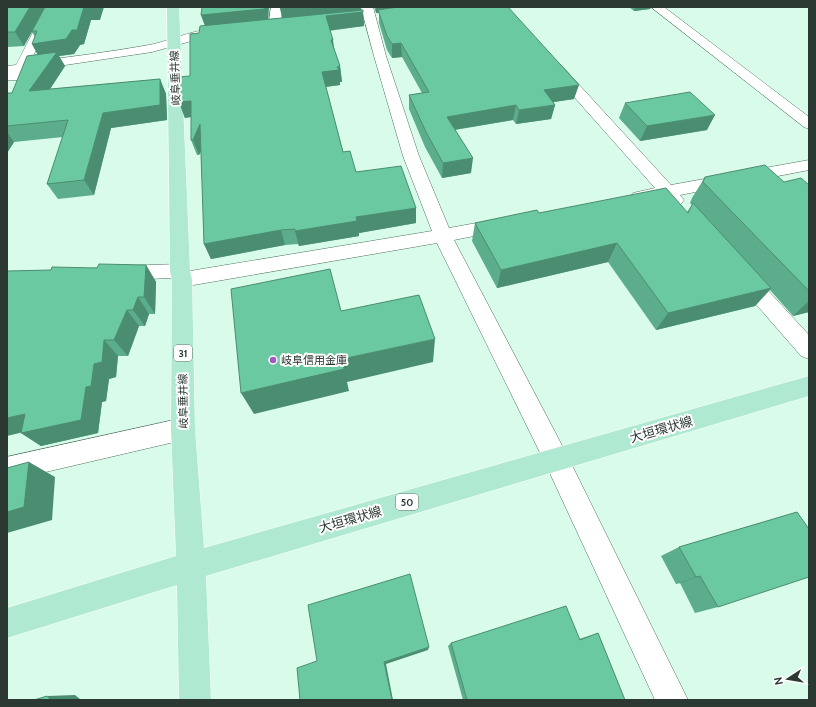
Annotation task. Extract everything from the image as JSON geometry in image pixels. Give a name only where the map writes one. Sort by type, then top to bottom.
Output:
[{"type":"main road","name":"岐阜垂井線","points":[[173,7],[181,276],[183,429],[191,566],[195,700]]},
{"type":"main road","name":"大垣環状線","points":[[7,623],[191,566],[809,386]]},
{"type":"street","points":[[7,84],[21,68],[52,7]]},
{"type":"street","points":[[274,29],[277,7]]},
{"type":"street","points":[[657,7],[809,124]]},
{"type":"street","points":[[385,17],[364,15],[380,56],[411,156],[443,236],[556,459],[672,700]]},
{"type":"street","points":[[259,30],[288,27]]},
{"type":"street","points":[[7,70],[152,48],[194,36],[228,32]]},
{"type":"street","points":[[548,59],[683,210]]},
{"type":"street","points":[[621,201],[809,165]]},
{"type":"street","points":[[99,273],[181,276],[443,236],[521,221]]},
{"type":"street","points":[[730,263],[809,350]]},
{"type":"street","points":[[7,469],[183,429]]},
{"type":"building","points":[[7,7],[30,7],[15,32],[7,32]]},
{"type":"building","points":[[45,7],[84,7],[77,30],[72,30],[66,39],[32,44],[37,31],[32,31]]},
{"type":"building","points":[[202,7],[265,7],[264,9],[201,15]]},
{"type":"building","points":[[398,7],[508,7],[579,85],[544,90],[555,105],[519,110],[516,105],[447,117],[473,158],[443,163],[426,132],[409,95],[429,92],[401,43],[392,44],[387,36],[378,10]]},
{"type":"building","points":[[363,10],[363,12],[326,16],[333,40],[331,40],[340,66],[337,67],[339,70],[322,72],[343,152],[350,151],[356,172],[401,166],[416,208],[356,217],[357,221],[295,231],[295,229],[281,230],[204,244],[200,124],[193,140],[191,140],[191,101],[179,102],[178,77],[190,76],[190,34],[199,33],[200,26]]},
{"type":"building","points":[[57,52],[29,91],[160,79],[160,105],[103,113],[84,180],[47,184],[68,120],[7,126],[7,93],[12,93],[27,56]]},
{"type":"building","points":[[690,92],[715,115],[647,126],[625,103]]},
{"type":"building","points":[[765,165],[784,182],[801,178],[809,185],[809,291],[703,182],[705,177]]},
{"type":"building","points":[[666,188],[688,213],[693,203],[771,288],[668,313],[617,243],[501,270],[475,223],[537,210],[539,213]]},
{"type":"building","points":[[99,264],[146,265],[144,297],[138,297],[133,310],[127,310],[114,340],[104,340],[102,362],[94,364],[91,386],[86,387],[81,420],[21,433],[25,414],[7,418],[7,271],[51,270],[52,267],[97,268]]},
{"type":"building","points":[[330,269],[341,311],[419,295],[435,339],[342,359],[344,369],[241,393],[231,289]]},
{"type":"building","points":[[29,462],[24,507],[7,512],[7,468]]},
{"type":"building","points":[[797,512],[809,529],[809,577],[718,607],[700,576],[696,577],[679,547]]},
{"type":"building","points":[[410,574],[429,647],[384,662],[392,700],[300,700],[297,668],[317,661],[308,605]]},
{"type":"building","points":[[566,606],[580,640],[598,633],[625,700],[467,700],[451,643]]},
{"type":"building","points":[[47,696],[51,700],[34,700]]},
{"type":"place","name":"岐阜信用金庫","points":[[273,360]]}]
